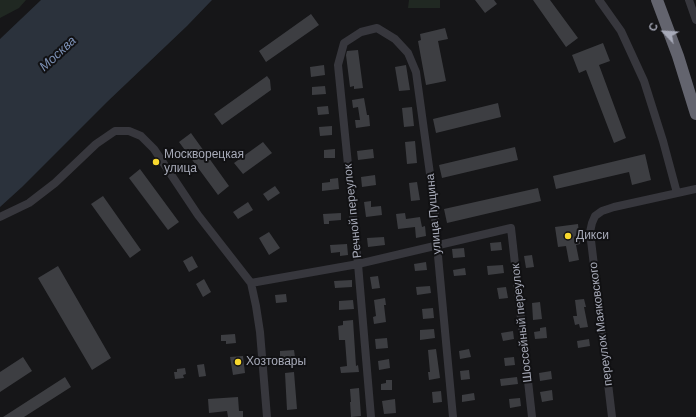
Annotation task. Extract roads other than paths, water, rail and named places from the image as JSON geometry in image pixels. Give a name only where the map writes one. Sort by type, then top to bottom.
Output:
[{"type":"highway","points":[[657,0],[696,114]]},
{"type":"street","points":[[599,0],[621,31],[644,81],[663,141],[677,193],[696,189]]},
{"type":"street","points":[[689,0],[696,20]]},
{"type":"street","name":"улица Пущина","points":[[377,28],[395,39],[408,53],[416,72],[434,203],[453,417]]},
{"type":"street","name":"Речной переулок","points":[[371,417],[358,264],[338,65],[344,44],[361,32],[377,28]]},
{"type":"street","points":[[0,216],[29,203],[55,183],[96,144],[116,130],[128,131],[141,136],[154,148],[198,215],[251,283],[260,332],[267,417]]},
{"type":"street","name":"переулок Маяковского","points":[[612,417],[590,232],[592,223],[595,216],[602,211],[677,193]]},
{"type":"street","name":"Шоссейный переулок","points":[[437,245],[511,228],[532,417]]},
{"type":"street","points":[[251,283],[358,264],[437,245]]},
{"type":"water","name":"Москва","points":[[41,0],[212,0],[0,207],[0,39]]},
{"type":"place","name":"Москворецкая улица","points":[[156,162]]},
{"type":"place","name":"Дикси","points":[[568,236]]},
{"type":"place","name":"Хозтовары","points":[[238,362]]}]
